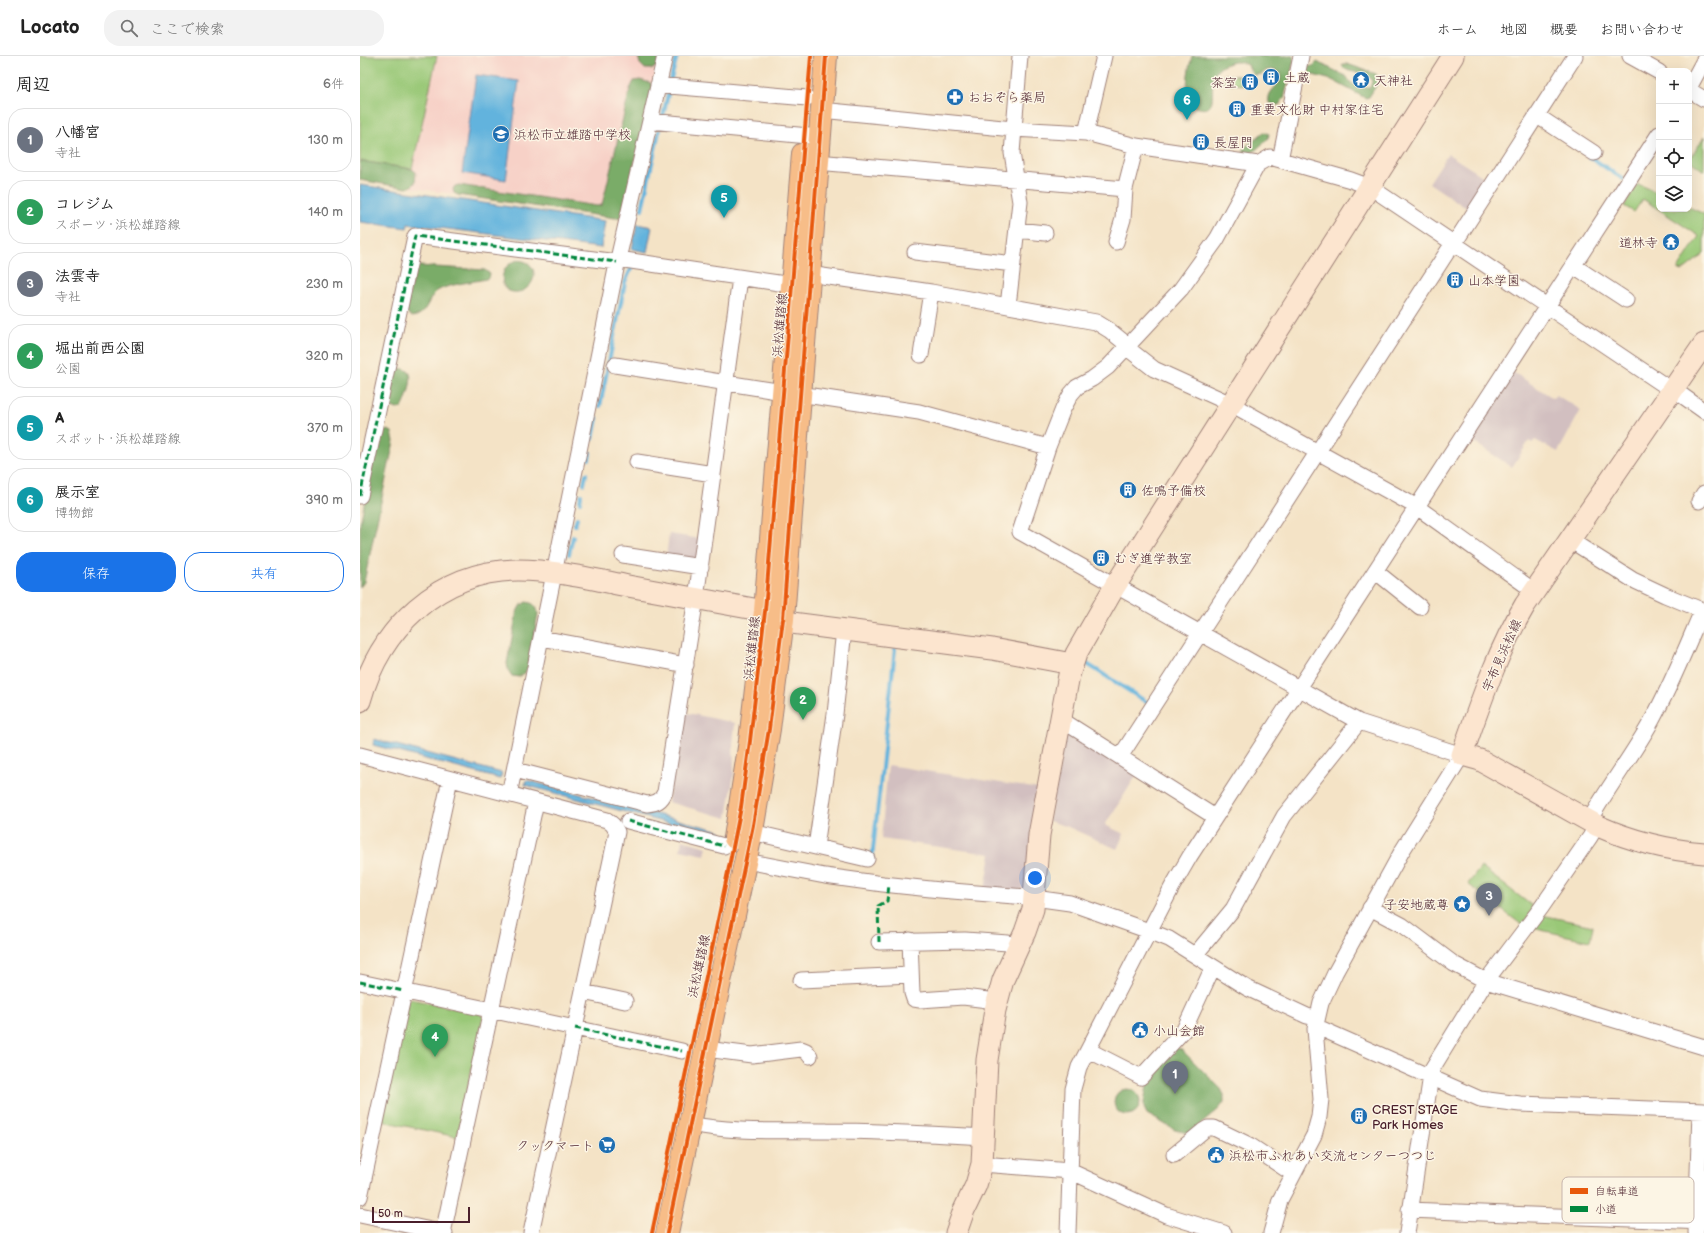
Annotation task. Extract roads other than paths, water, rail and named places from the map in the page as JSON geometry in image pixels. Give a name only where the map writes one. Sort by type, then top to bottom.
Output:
[{"type":"main road","name":"浜松雄踏線","points":[[667,1233],[752,832],[768,735],[774,615],[812,136],[814,104],[811,56]]},
{"type":"main road","name":"浜松雄踏線","points":[[814,104],[826,56]]},
{"type":"main road","name":"浜松雄踏線","points":[[800,279],[817,162],[812,136]]},
{"type":"main road","name":"浜松雄踏線","points":[[652,1233],[737,826],[750,741],[774,615]]},
{"type":"street","points":[[509,795],[617,261],[665,56]]},
{"type":"street","points":[[1008,306],[1020,202],[1012,153],[1020,56]]},
{"type":"street","points":[[1086,133],[1104,56]]},
{"type":"street","points":[[1280,160],[1301,56]]},
{"type":"street","points":[[956,1233],[964,1210],[976,1185],[982,1164],[985,1137],[987,1060],[996,1001],[1003,980],[1030,921],[1035,898],[1039,835],[1072,664],[1116,586],[1453,56]]},
{"type":"street","points":[[1120,758],[1575,56]]},
{"type":"street","points":[[1630,56],[1656,70]]},
{"type":"street","points":[[1692,83],[1704,60]]},
{"type":"street","points":[[658,85],[1013,129],[1086,133],[1136,146],[1258,164]]},
{"type":"street","points":[[1692,91],[1704,99]]},
{"type":"street","points":[[1536,115],[1594,153]]},
{"type":"street","points":[[650,121],[812,136]]},
{"type":"street","points":[[1068,1233],[1073,1089],[1079,1067],[1181,871],[1656,139]]},
{"type":"street","points":[[1116,242],[1123,219],[1125,189],[1136,146]]},
{"type":"street","points":[[1704,411],[1370,187],[1351,180],[1270,157],[1258,164],[1206,256],[1168,305],[1128,347],[1098,375],[1077,388],[1071,394],[1063,409],[1048,447],[1020,532],[1358,722],[1480,760],[1593,823],[1639,842],[1682,851],[1704,853]]},
{"type":"street","points":[[817,162],[1125,189]]},
{"type":"street","points":[[1017,230],[1045,233]]},
{"type":"street","points":[[360,496],[415,236],[740,278],[800,279],[931,292],[1096,322],[1109,330],[1131,351],[1154,369],[1231,404],[1417,507],[1534,591]]},
{"type":"street","points":[[915,252],[1013,264]]},
{"type":"street","points":[[1574,266],[1626,300]]},
{"type":"street","points":[[515,770],[647,804],[655,804],[662,799],[665,792],[701,567],[740,278]]},
{"type":"street","points":[[921,355],[931,292]]},
{"type":"street","name":"宇布見浜松線","points":[[1462,755],[1483,695],[1518,616],[1704,344]]},
{"type":"street","points":[[615,365],[726,384],[919,412],[1048,447]]},
{"type":"street","points":[[638,462],[713,474]]},
{"type":"street","points":[[1407,1233],[1409,1210],[1432,1069],[1486,981],[1541,908],[1590,837],[1593,823],[1651,722],[1673,680],[1703,611],[1633,580],[1570,540]]},
{"type":"street","points":[[623,555],[701,567]]},
{"type":"street","points":[[360,701],[375,661],[385,644],[410,614],[442,590],[478,576],[517,570],[554,572],[696,598],[774,615],[792,623],[992,649],[1072,664]]},
{"type":"street","points":[[1375,572],[1420,607]]},
{"type":"street","points":[[816,847],[835,714],[844,630]]},
{"type":"street","points":[[541,638],[686,665]]},
{"type":"street","points":[[1060,722],[1068,724],[1215,818]]},
{"type":"street","points":[[1195,955],[1233,909],[1284,816],[1358,722]]},
{"type":"street","points":[[360,755],[607,820],[613,825],[617,832],[531,1233]]},
{"type":"street","points":[[1270,1233],[1280,1200],[1314,1135],[1319,1117],[1320,1099],[1315,1023],[1328,988],[1402,850],[1462,755]]},
{"type":"street","points":[[360,1196],[450,779]]},
{"type":"street","points":[[360,1215],[444,1233],[490,1010],[536,802]]},
{"type":"street","points":[[628,821],[724,846]]},
{"type":"street","points":[[752,832],[867,859]]},
{"type":"street","points":[[746,861],[832,877],[889,885],[1035,898],[1070,903],[1168,939],[1247,988],[1306,1016],[1322,1029],[1480,1099],[1520,1104],[1702,1111],[1699,1226],[1645,1223]]},
{"type":"street","points":[[1370,908],[1402,925],[1454,964],[1486,981],[1704,1047]]},
{"type":"street","points":[[879,942],[910,940],[965,940],[1008,943],[1018,948]]},
{"type":"street","points":[[910,940],[912,993],[914,999],[920,1000],[963,997],[996,1001]]},
{"type":"street","points":[[1088,1050],[1141,1077],[1184,1030],[1213,967]]},
{"type":"street","points":[[801,980],[911,975]]},
{"type":"street","points":[[360,982],[682,1051]]},
{"type":"street","points":[[583,992],[625,1001]]},
{"type":"street","points":[[706,1049],[752,1055],[801,1049],[806,1051],[810,1056]]},
{"type":"street","points":[[690,1124],[757,1130],[894,1131],[985,1137]]},
{"type":"street","points":[[1174,1154],[1203,1131],[1208,1128],[1214,1128],[1251,1146],[1293,1174]]},
{"type":"street","points":[[982,1164],[1070,1171],[1150,1208],[1188,1228],[1224,1233]]},
{"type":"street","points":[[1409,1210],[1562,1218]]},
{"type":"water","points":[[476,75],[519,81],[506,180],[462,173]]},
{"type":"water","points":[[360,185],[605,221],[601,248],[408,224],[407,228],[360,222]]},
{"type":"water","points":[[637,224],[652,227],[647,252],[632,249]]},
{"type":"water","points":[[374,739],[502,773],[500,779],[373,745]]},
{"type":"water","points":[[526,780],[721,831],[719,837],[525,785]]},
{"type":"waterway","points":[[670,83],[677,56]]},
{"type":"waterway","points":[[663,116],[669,90]]},
{"type":"waterway","points":[[642,209],[659,131]]},
{"type":"waterway","points":[[1590,157],[1623,179]]},
{"type":"waterway","points":[[600,406],[625,282],[632,267]]},
{"type":"waterway","points":[[593,439],[597,418]]},
{"type":"waterway","points":[[589,459],[590,453]]},
{"type":"waterway","points":[[584,484],[586,474]]},
{"type":"waterway","points":[[580,502],[581,495]]},
{"type":"waterway","points":[[575,525],[577,518]]},
{"type":"waterway","points":[[569,554],[573,537]]},
{"type":"waterway","points":[[872,859],[895,649]]},
{"type":"waterway","points":[[1084,662],[1148,703]]},
{"type":"place","name":"土蔵","points":[[1271,77]]},
{"type":"place","name":"天神社","points":[[1361,80]]},
{"type":"place","name":"茶室","points":[[1250,82]]},
{"type":"place","name":"おおぞら薬局","points":[[955,97]]},
{"type":"place","name":"重要文化財 中村家住宅","points":[[1237,109]]},
{"type":"place","name":"展示室","points":[[1187,120]]},
{"type":"place","name":"浜松市立雄踏中学校","points":[[501,134]]},
{"type":"place","name":"長屋門","points":[[1201,142]]},
{"type":"place","name":"A","points":[[724,218]]},
{"type":"place","name":"道林寺","points":[[1671,242]]},
{"type":"place","name":"山本学園","points":[[1455,280]]},
{"type":"place","name":"佐鳴予備校","points":[[1128,490]]},
{"type":"place","name":"むぎ進学教室","points":[[1101,558]]},
{"type":"place","name":"コレジム","points":[[803,720]]},
{"type":"place","name":"子安地蔵尊","points":[[1462,904]]},
{"type":"place","name":"法雲寺","points":[[1489,916]]},
{"type":"place","name":"小山会館","points":[[1140,1030]]},
{"type":"place","name":"堀出前西公園","points":[[435,1057]]},
{"type":"place","name":"八幡宮","points":[[1175,1094]]},
{"type":"place","name":"CREST STAGE Park Homes","points":[[1359,1116]]},
{"type":"place","name":"クックマート","points":[[607,1145]]},
{"type":"place","name":"浜松市ふれあい交流センターつつじ","points":[[1216,1155]]}]
